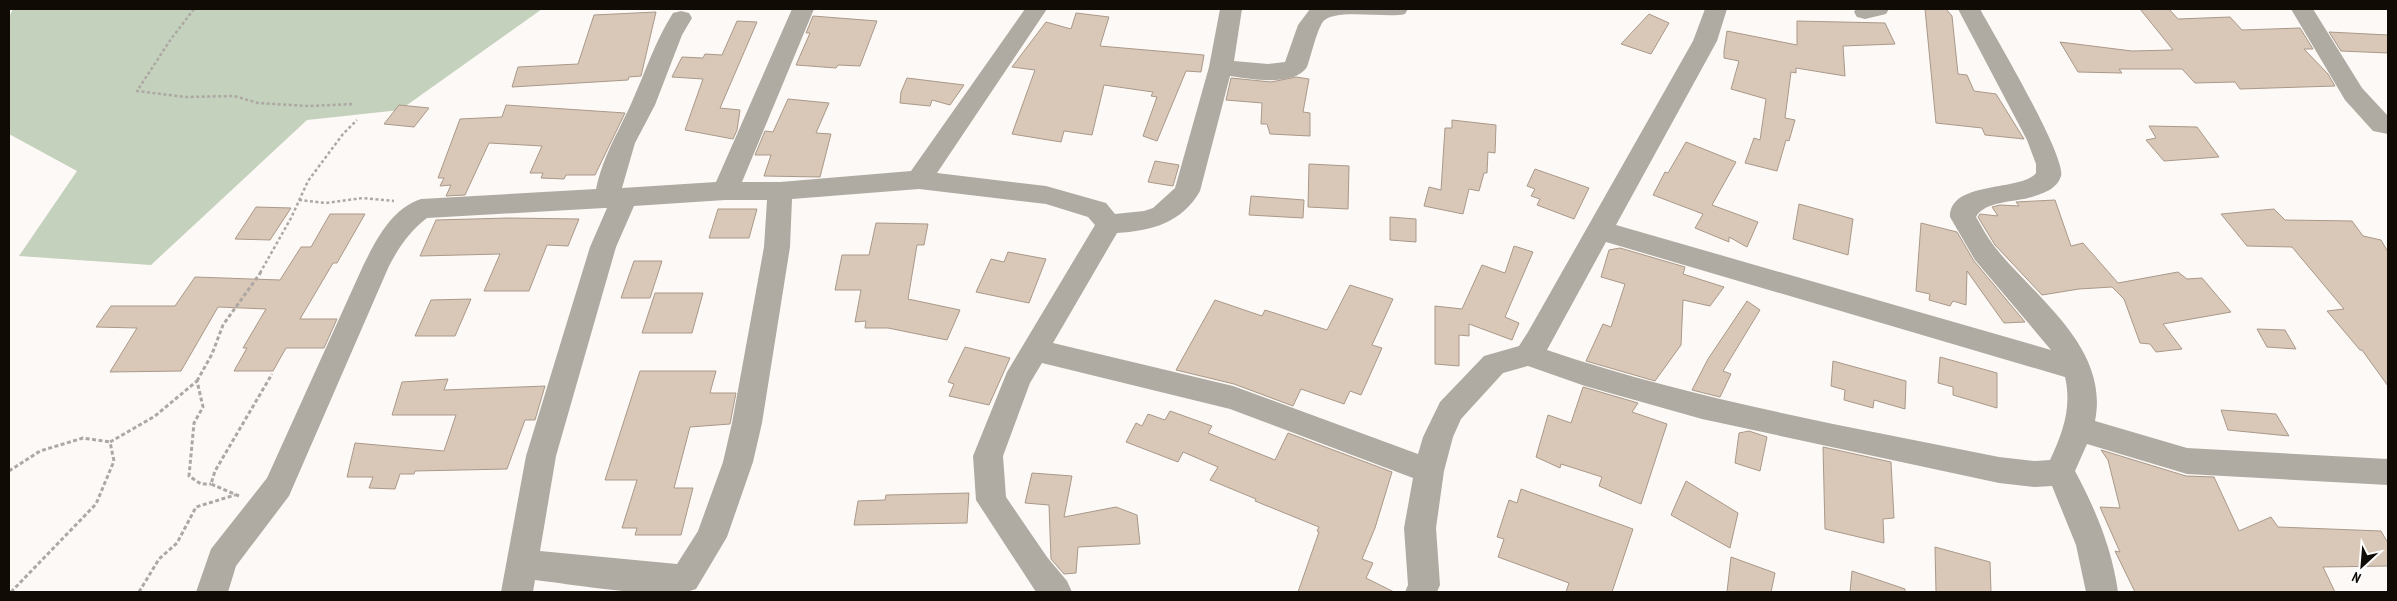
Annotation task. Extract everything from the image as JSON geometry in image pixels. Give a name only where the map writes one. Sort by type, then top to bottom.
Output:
[{"type":"street","points":[[725,191],[803,9]]},
{"type":"street","points":[[919,180],[1036,9]]},
{"type":"street","points":[[1110,224],[1145,222],[1163,215],[1177,204],[1188,191],[1221,67],[1231,9]]},
{"type":"street","points":[[1221,67],[1272,72],[1287,71],[1295,67],[1314,16],[1323,11],[1334,9],[1396,9]]},
{"type":"street","points":[[1528,355],[1705,41],[1716,9]]},
{"type":"street","points":[[1970,9],[2039,140],[2049,164],[2049,176],[2043,183],[2028,189],[1980,199],[1963,211],[1962,217],[1983,252],[2061,342],[2077,369],[2083,390],[2080,429],[2060,472]]},
{"type":"street","points":[[2302,9],[2353,94],[2382,125],[2388,126]]},
{"type":"street","points":[[682,18],[671,35],[643,105],[623,143],[613,171],[616,198],[541,456],[520,578],[643,577],[685,579],[711,537],[738,462],[777,247],[780,191]]},
{"type":"street","points":[[212,592],[222,559],[278,486],[376,266],[391,237],[406,219],[421,210],[725,191],[780,191],[919,180],[1046,195],[1097,210],[1110,224]]},
{"type":"street","points":[[1056,592],[991,500],[988,456],[1016,380],[1110,224]]},
{"type":"street","points":[[1600,230],[2077,369]]},
{"type":"street","points":[[1035,350],[1233,398],[1429,471]]},
{"type":"street","points":[[1430,590],[1420,528],[1429,471],[1438,437],[1450,411],[1494,364],[1528,355],[1587,377],[1649,395],[1741,416],[1999,470],[2035,474],[2060,472]]},
{"type":"street","points":[[2080,429],[2186,461],[2388,472]]},
{"type":"street","points":[[2060,472],[2081,512],[2099,563],[2102,592]]},
{"type":"path","points":[[194,9],[171,39],[137,91],[185,97],[234,96],[258,103],[308,106],[352,104]]},
{"type":"path","points":[[9,471],[40,451],[84,438],[110,442],[155,416],[197,381],[212,354],[223,325],[257,279],[308,182],[327,154],[357,120]]},
{"type":"path","points":[[299,200],[326,203],[363,198],[379,198],[421,210]]},
{"type":"path","points":[[211,484],[214,471],[272,374]]},
{"type":"path","points":[[197,381],[203,407],[194,423],[188,476],[201,484],[211,484],[236,495]]},
{"type":"path","points":[[11,592],[96,504],[114,460],[110,442]]},
{"type":"path","points":[[138,592],[159,560],[177,542],[196,507],[236,495],[246,494]]},
{"type":"green space","points":[[13,9],[542,9],[400,110],[307,120],[151,265],[19,256],[77,171],[9,134],[9,17]]},
{"type":"building","points":[[1925,9],[1946,9],[1952,16],[1958,74],[1967,75],[1974,91],[1996,94],[2024,139],[1985,135],[1982,128],[1936,123]]},
{"type":"building","points":[[2140,9],[2169,9],[2178,19],[2230,17],[2242,30],[2300,28],[2313,49],[2304,49],[2328,74],[2335,86],[2240,89],[2235,82],[2195,83],[2182,69],[2119,69],[2122,73],[2078,72],[2060,42],[2132,51],[2173,50]]},
{"type":"building","points":[[656,12],[641,76],[629,77],[628,80],[512,87],[518,67],[578,64],[594,15]]},
{"type":"building","points":[[1076,13],[1109,17],[1100,46],[1204,55],[1201,72],[1186,71],[1157,141],[1143,136],[1157,97],[1151,96],[1153,92],[1104,85],[1092,135],[1064,131],[1061,142],[1012,134],[1035,70],[1012,67],[1046,22],[1071,29]]},
{"type":"building","points":[[1649,14],[1669,23],[1651,54],[1621,44]]},
{"type":"building","points":[[813,16],[877,21],[860,66],[838,65],[836,68],[796,65],[810,33],[806,33]]},
{"type":"building","points":[[737,21],[757,22],[720,108],[740,110],[737,130],[733,139],[685,130],[703,79],[672,77],[682,57],[703,58],[705,54],[722,55]]},
{"type":"building","points":[[1797,21],[1885,23],[1895,44],[1843,46],[1845,76],[1796,68],[1796,73],[1791,72],[1785,118],[1795,120],[1789,141],[1786,140],[1777,171],[1745,163],[1754,138],[1760,140],[1766,99],[1731,89],[1739,61],[1724,58],[1724,51],[1727,31],[1797,45]]},
{"type":"building","points":[[2329,32],[2388,35],[2388,53],[2341,51]]},
{"type":"building","points":[[1296,77],[1309,79],[1303,112],[1310,113],[1310,136],[1270,134],[1267,124],[1261,124],[1262,103],[1226,100],[1231,78],[1271,82]]},
{"type":"building","points":[[907,78],[964,85],[950,105],[932,100],[930,106],[900,103],[901,92]]},
{"type":"building","points":[[788,99],[829,103],[816,133],[831,134],[820,177],[764,176],[771,155],[755,155],[765,131],[773,132]]},
{"type":"building","points":[[399,105],[429,108],[414,127],[384,124]]},
{"type":"building","points":[[506,105],[625,113],[595,175],[566,175],[564,179],[541,178],[543,173],[530,173],[542,146],[489,143],[465,195],[446,196],[451,185],[440,186],[444,178],[438,178],[460,119],[502,117]]},
{"type":"building","points":[[1452,120],[1496,125],[1495,153],[1488,152],[1487,173],[1484,173],[1479,191],[1469,189],[1463,214],[1424,206],[1429,187],[1441,190],[1445,128],[1452,128]]},
{"type":"building","points":[[2149,126],[2197,127],[2219,157],[2164,161],[2146,140],[2156,138]]},
{"type":"building","points":[[1686,142],[1736,162],[1712,205],[1758,222],[1747,247],[1729,237],[1729,242],[1695,228],[1703,214],[1653,195],[1665,172],[1668,173]]},
{"type":"building","points":[[1155,161],[1179,165],[1173,186],[1148,182]]},
{"type":"building","points":[[1309,164],[1349,166],[1348,209],[1308,207]]},
{"type":"building","points":[[1535,169],[1589,188],[1574,219],[1537,205],[1540,199],[1531,196],[1535,189],[1527,186]]},
{"type":"building","points":[[1251,196],[1304,200],[1303,218],[1249,215]]},
{"type":"building","points":[[2055,200],[2071,246],[2083,243],[2118,283],[2178,272],[2187,279],[2202,278],[2231,312],[2163,324],[2182,349],[2156,352],[2150,344],[2140,343],[2124,299],[2112,287],[2079,289],[2042,295],[1995,245],[1978,217],[1980,214],[1998,216],[1992,207],[2000,205],[2019,206],[2016,202]]},
{"type":"building","points":[[1799,204],[1853,219],[1848,255],[1793,239]]},
{"type":"building","points":[[256,207],[291,208],[270,240],[235,239]]},
{"type":"building","points":[[718,209],[757,209],[749,238],[709,238]]},
{"type":"building","points":[[2274,209],[2285,220],[2352,221],[2363,236],[2381,240],[2388,252],[2388,386],[2362,350],[2327,311],[2344,309],[2292,247],[2247,246],[2221,214]]},
{"type":"building","points":[[330,214],[365,214],[337,263],[333,263],[300,319],[337,319],[324,348],[286,348],[273,371],[234,371],[247,348],[243,348],[266,309],[218,307],[181,371],[110,372],[137,328],[96,327],[111,306],[175,306],[195,277],[280,280],[301,247],[311,247]]},
{"type":"building","points":[[1390,217],[1416,219],[1416,242],[1390,240]]},
{"type":"building","points":[[579,219],[568,246],[547,245],[529,291],[484,291],[500,254],[420,256],[436,220]]},
{"type":"building","points":[[876,223],[928,224],[924,245],[917,245],[908,299],[960,310],[947,340],[888,328],[865,328],[866,321],[855,322],[861,290],[835,290],[842,255],[869,255]]},
{"type":"building","points":[[1921,223],[1957,232],[1974,261],[2025,322],[2004,323],[1967,271],[1966,305],[1953,301],[1950,306],[1929,300],[1930,294],[1916,291]]},
{"type":"building","points":[[1514,246],[1533,252],[1505,317],[1519,323],[1512,340],[1469,324],[1469,336],[1459,335],[1459,366],[1435,364],[1435,306],[1462,309],[1482,265],[1505,273]]},
{"type":"building","points":[[1620,248],[1685,267],[1683,274],[1724,287],[1710,306],[1683,300],[1681,345],[1655,381],[1586,361],[1603,324],[1611,327],[1625,284],[1601,277],[1609,250]]},
{"type":"building","points":[[1008,252],[1046,259],[1029,303],[976,292],[991,259],[1004,262]]},
{"type":"building","points":[[634,261],[662,261],[650,298],[621,298]]},
{"type":"building","points":[[1350,285],[1393,299],[1372,345],[1382,348],[1361,395],[1350,391],[1344,404],[1301,389],[1293,406],[1234,384],[1176,370],[1215,300],[1262,316],[1265,310],[1327,330]]},
{"type":"building","points":[[655,293],[703,293],[692,333],[642,333]]},
{"type":"building","points":[[471,299],[455,336],[415,336],[431,300]]},
{"type":"building","points":[[1747,301],[1760,310],[1723,371],[1731,374],[1720,397],[1692,390],[1708,359]]},
{"type":"building","points":[[2257,329],[2285,330],[2296,349],[2267,347]]},
{"type":"building","points":[[965,347],[1010,358],[989,405],[949,396],[954,384],[948,382]]},
{"type":"building","points":[[1940,357],[1997,373],[1997,408],[1953,395],[1953,387],[1938,383]]},
{"type":"building","points":[[1833,361],[1906,381],[1905,409],[1874,400],[1873,408],[1844,400],[1845,390],[1831,386]]},
{"type":"building","points":[[640,371],[716,371],[710,393],[736,393],[730,424],[690,427],[674,488],[693,488],[681,535],[635,535],[637,528],[622,528],[637,480],[605,480]]},
{"type":"building","points":[[448,379],[444,390],[545,386],[535,420],[525,420],[507,469],[415,471],[414,474],[400,474],[395,489],[369,488],[373,477],[347,477],[355,443],[444,451],[456,415],[392,415],[402,382]]},
{"type":"building","points":[[1583,387],[1638,403],[1632,412],[1667,424],[1641,504],[1599,486],[1602,477],[1561,464],[1560,468],[1536,457],[1548,415],[1571,423]]},
{"type":"building","points":[[2221,410],[2276,414],[2289,436],[2228,430]]},
{"type":"building","points":[[1170,411],[1212,426],[1208,433],[1275,460],[1288,433],[1392,472],[1375,528],[1362,559],[1373,563],[1366,578],[1394,592],[1298,592],[1319,532],[1317,531],[1319,527],[1210,480],[1218,467],[1183,452],[1178,462],[1126,442],[1136,423],[1142,426],[1148,414],[1165,420]]},
{"type":"building","points":[[1749,431],[1767,437],[1760,471],[1735,463],[1739,433]]},
{"type":"building","points":[[1823,447],[1891,462],[1894,518],[1883,519],[1884,543],[1825,529]]},
{"type":"building","points":[[2101,450],[2186,476],[2214,477],[2239,531],[2271,517],[2278,527],[2381,531],[2388,543],[2388,566],[2323,567],[2335,592],[2135,592],[2115,551],[2120,552],[2100,507],[2120,508],[2108,460]]},
{"type":"building","points":[[1032,473],[1072,476],[1064,517],[1116,507],[1137,515],[1140,544],[1078,547],[1076,573],[1064,574],[1051,559],[1049,505],[1025,503]]},
{"type":"building","points":[[1686,481],[1738,513],[1730,548],[1671,515]]},
{"type":"building","points":[[1521,489],[1633,529],[1612,592],[1566,592],[1569,583],[1498,557],[1504,539],[1497,537],[1509,500],[1517,503]]},
{"type":"building","points":[[969,493],[967,523],[854,525],[858,501],[885,500],[886,495]]},
{"type":"building","points":[[1935,547],[1990,562],[1991,592],[1936,592]]},
{"type":"building","points":[[1731,557],[1775,573],[1771,592],[1727,592]]},
{"type":"building","points":[[1852,571],[1905,589],[1905,592],[1850,592]]}]
